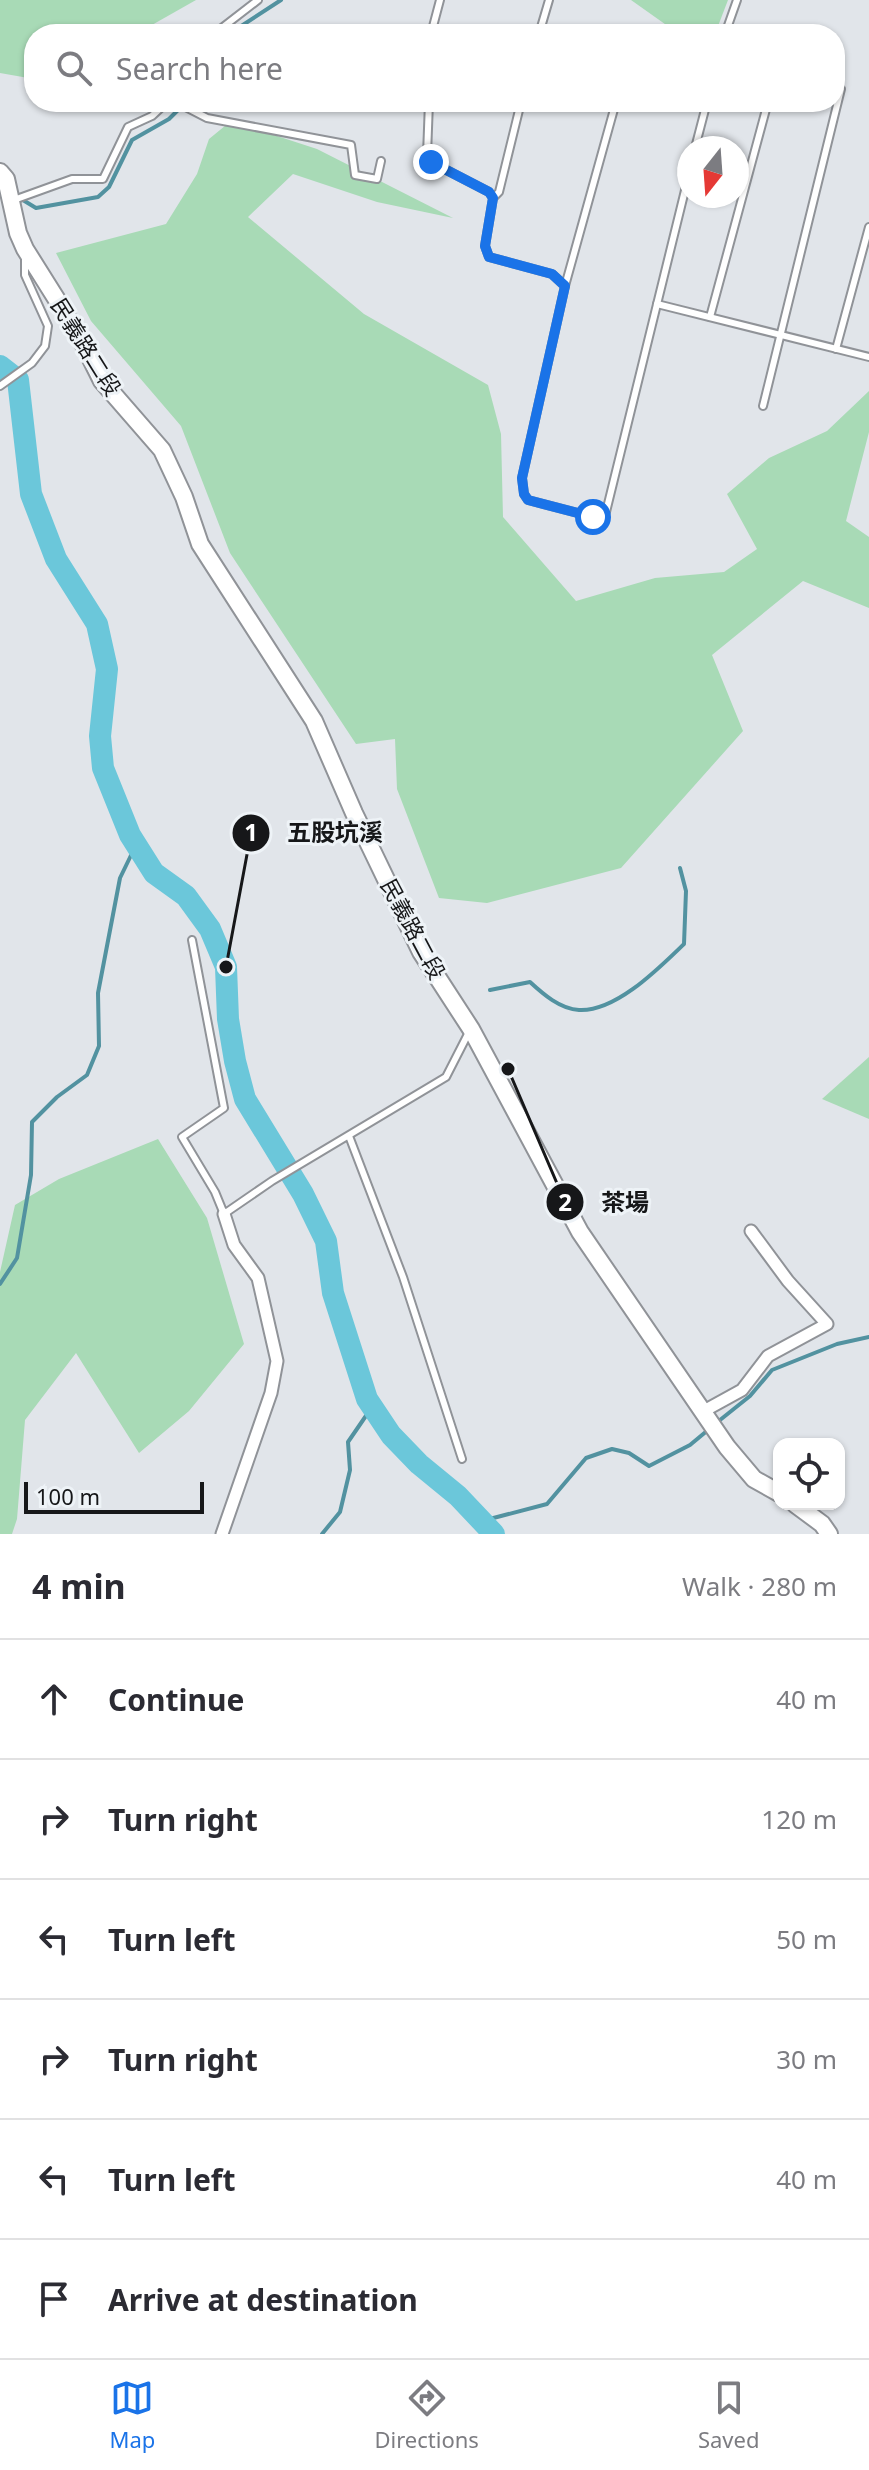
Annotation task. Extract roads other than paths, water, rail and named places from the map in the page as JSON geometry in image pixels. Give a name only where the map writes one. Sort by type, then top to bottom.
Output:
[{"type":"main road","name":"民義路二段","points":[[0,172],[6,179],[18,233],[25,249],[79,335],[102,381],[162,450],[184,497],[200,544],[314,721],[421,952],[471,1029],[580,1232],[709,1422],[754,1479],[773,1490]]},
{"type":"main road","points":[[803,1510],[822,1524],[829,1534]]},
{"type":"street","points":[[222,1534],[271,1393],[277,1361],[258,1278],[234,1245],[224,1214]]},
{"type":"street","points":[[709,1422],[742,1390],[768,1356],[827,1324],[788,1281],[751,1231]]},
{"type":"lane","points":[[227,24],[258,0]]},
{"type":"lane","points":[[434,24],[440,0]]},
{"type":"lane","points":[[542,24],[549,0]]},
{"type":"lane","points":[[729,24],[737,0]]},
{"type":"lane","points":[[10,198],[72,179],[103,179],[128,127],[156,112]]},
{"type":"lane","points":[[195,112],[207,118],[351,145],[355,175],[377,179],[381,161]]},
{"type":"lane","points":[[429,112],[427,155],[431,162],[489,192],[493,198]]},
{"type":"lane","points":[[519,112],[499,192],[493,198],[485,246],[489,257],[552,274],[565,286]]},
{"type":"lane","points":[[613,112],[565,286],[522,478],[528,500],[593,517],[605,516],[681,208]]},
{"type":"lane","points":[[698,136],[704,112]]},
{"type":"lane","points":[[710,317],[765,112]]},
{"type":"lane","points":[[763,406],[835,112]]},
{"type":"lane","points":[[836,349],[869,227]]},
{"type":"lane","points":[[0,386],[32,363],[45,346],[48,326],[25,275],[25,249]]},
{"type":"lane","points":[[657,304],[869,357]]},
{"type":"lane","points":[[192,940],[224,1108],[182,1137],[215,1192],[224,1214],[272,1181],[446,1077],[471,1029]]},
{"type":"lane","points":[[349,1136],[403,1277],[462,1459]]},
{"type":"waterway","points":[[244,24],[281,0]]},
{"type":"waterway","points":[[18,197],[36,208],[98,197],[109,187],[132,140],[176,112]]},
{"type":"waterway","points":[[0,366],[18,380],[31,494],[56,559],[97,624],[107,669],[100,736],[103,768],[130,835],[154,873],[186,896],[210,929],[226,967],[228,1019],[245,1099],[303,1194],[326,1241],[333,1293],[367,1399],[391,1435],[419,1464],[458,1496],[494,1534]]},
{"type":"waterway","points":[[0,1284],[17,1258],[31,1175],[32,1122],[57,1097],[87,1075],[99,1046],[98,993],[120,878],[136,845]]},
{"type":"waterway","points":[[490,990],[530,982],[559,1004],[579,1010],[593,1009],[622,996],[650,976],[684,944],[686,891],[680,868]]},
{"type":"waterway","points":[[715,1424],[750,1396],[772,1370],[837,1344],[869,1337]]},
{"type":"waterway","points":[[322,1534],[340,1512],[350,1470],[348,1442],[372,1407]]},
{"type":"waterway","points":[[482,1521],[547,1504],[586,1458],[612,1449],[629,1453],[649,1466],[690,1445],[708,1430]]},
{"type":"place","name":"五股坑溪","points":[[226,967]]},
{"type":"place","name":"茶場","points":[[508,1069]]}]
